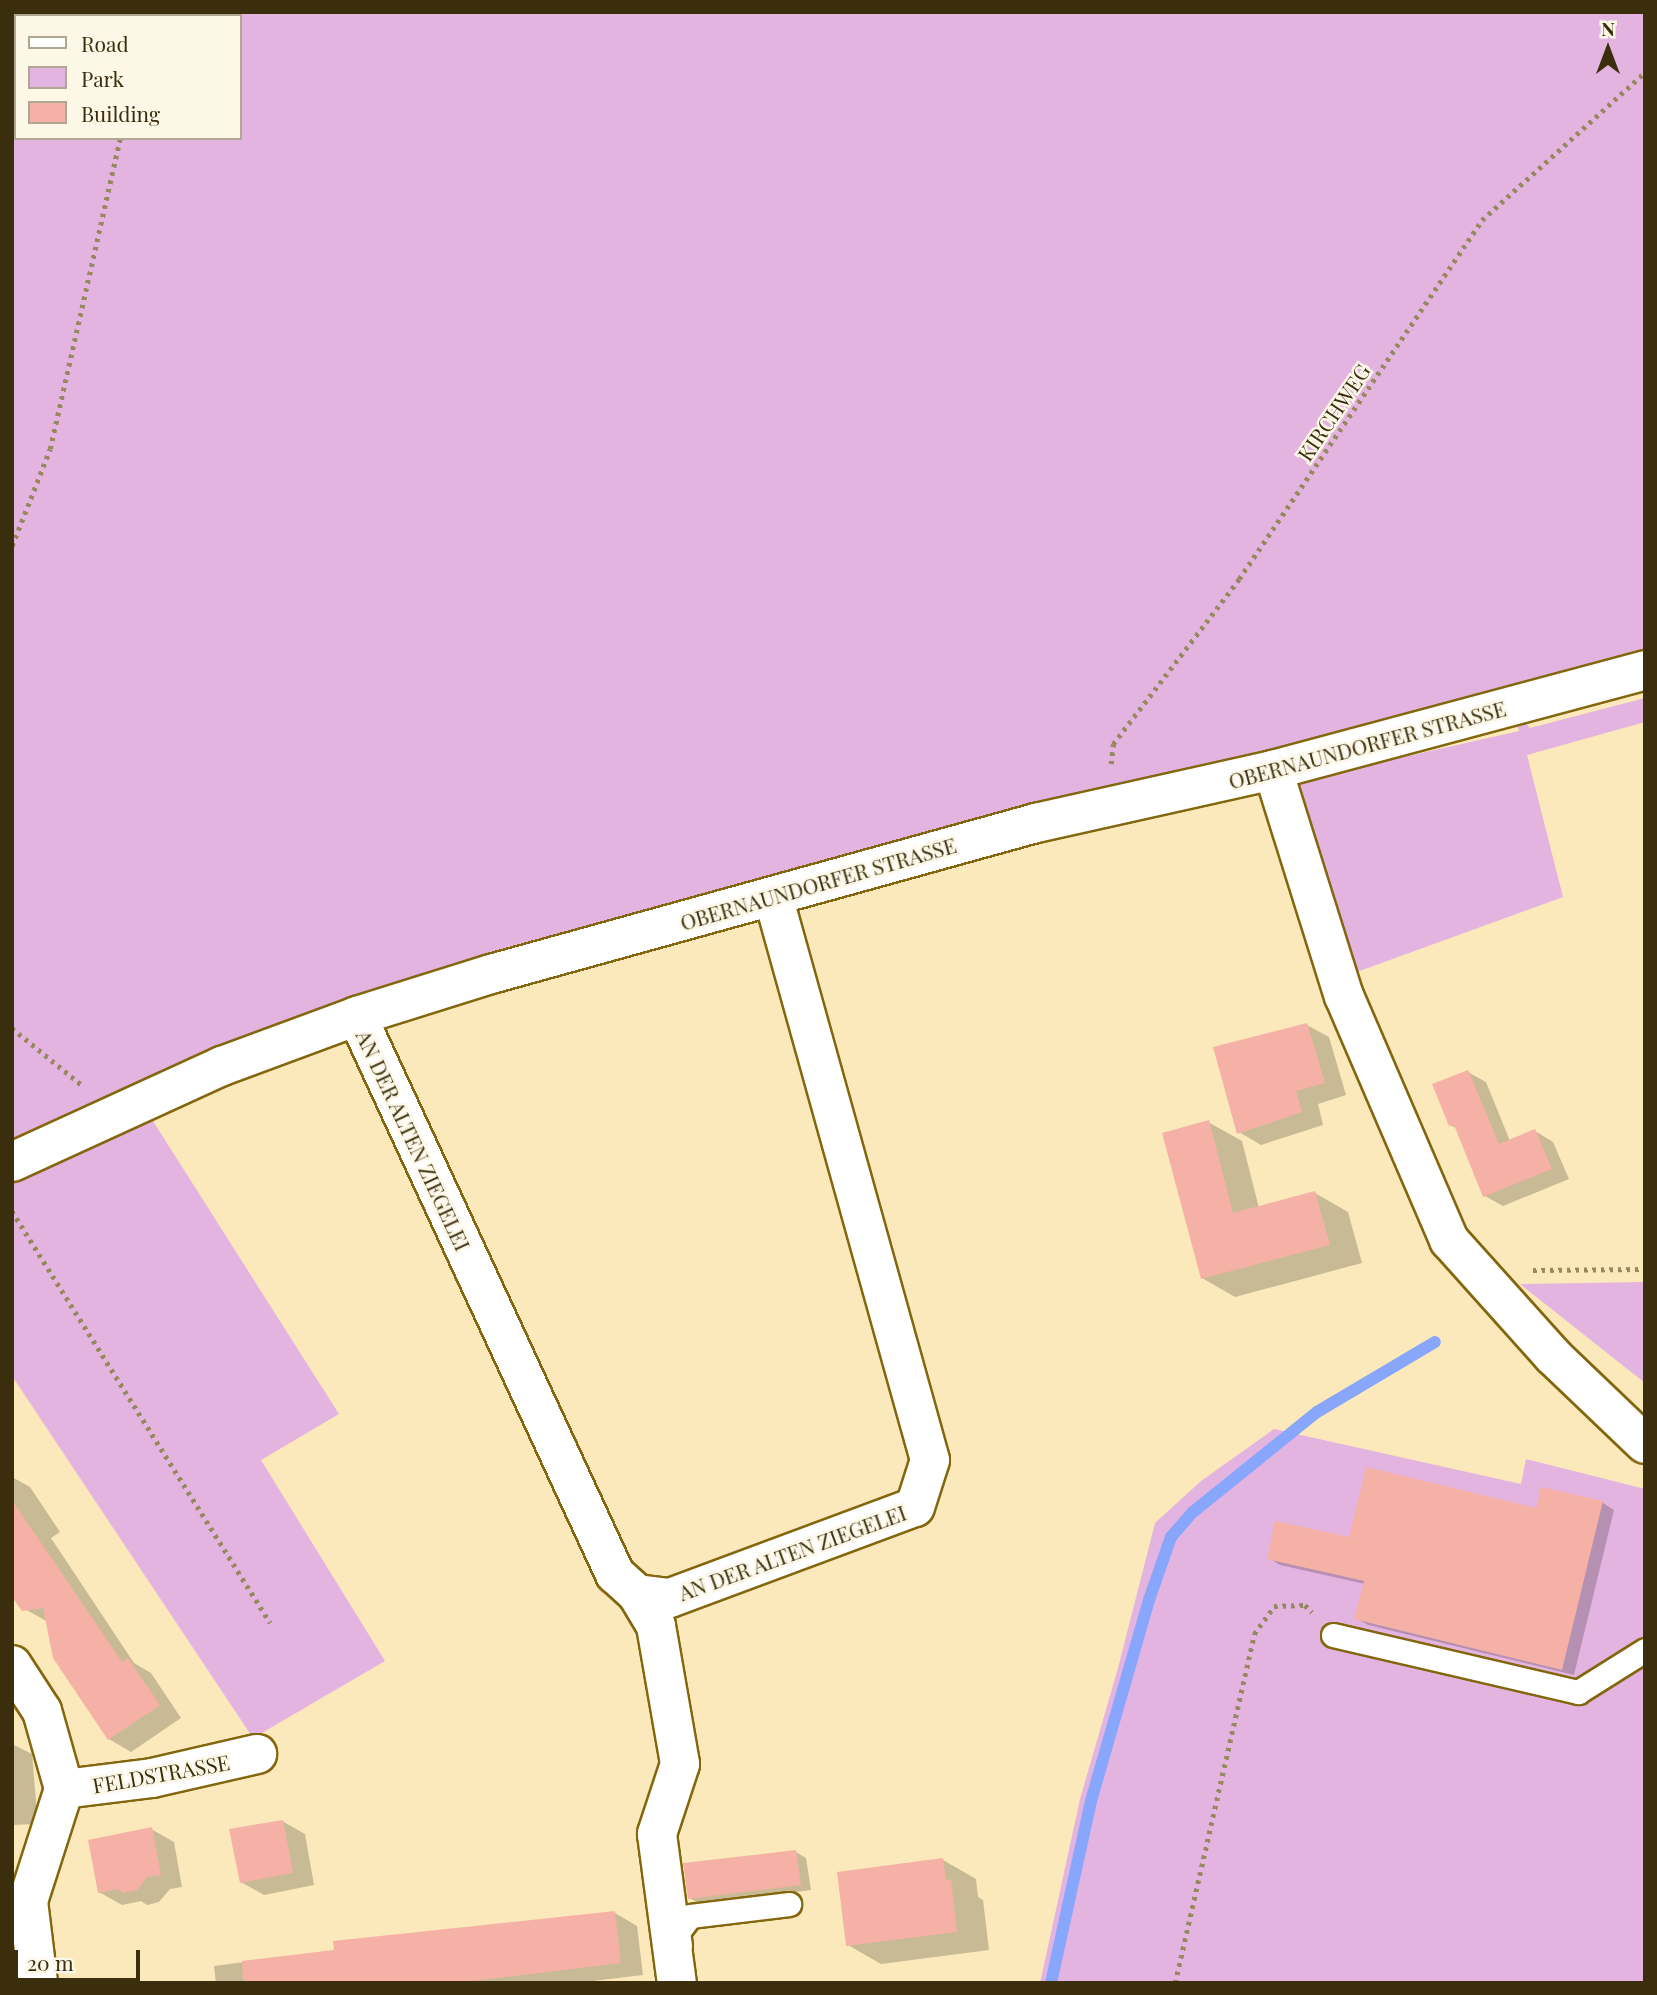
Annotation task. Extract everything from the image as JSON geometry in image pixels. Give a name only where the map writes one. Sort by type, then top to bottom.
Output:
[{"type":"street","name":"OBERNAUNDORFER STRASSE","points":[[12,1162],[222,1066],[357,1016],[491,974],[1036,823],[1273,770],[1645,670]]},
{"type":"street","points":[[1273,770],[1344,996],[1449,1240],[1489,1281],[1553,1356],[1645,1444]]},
{"type":"street","name":"AN DER ALTEN ZIEGELEI","points":[[357,1016],[615,1574],[637,1594],[670,1598],[915,1507],[930,1460],[773,896]]},
{"type":"street","points":[[637,1594],[656,1626],[680,1763],[657,1834],[677,1983]]},
{"type":"street","name":"FELDSTRASSE","points":[[12,1665],[43,1711],[64,1789],[28,1901],[38,1983]]},
{"type":"street","name":"FELDSTRASSE","points":[[64,1789],[152,1777],[257,1754]]},
{"type":"lane","points":[[1333,1634],[1578,1692],[1645,1650]]},
{"type":"lane","points":[[686,1983],[678,1932],[690,1916],[789,1904]]},
{"type":"path","name":"KIRCHWEG","points":[[1107,807],[1113,744],[1239,579],[1482,220],[1645,72]]},
{"type":"path","points":[[12,545],[50,449],[120,140]]},
{"type":"path","points":[[12,1028],[101,1101],[112,1115]]},
{"type":"path","points":[[12,1211],[270,1623]]},
{"type":"path","points":[[1489,1281],[1513,1271],[1645,1269]]},
{"type":"path","points":[[1175,1983],[1254,1634],[1274,1606],[1305,1605],[1333,1634]]},
{"type":"green space","points":[[12,12],[1645,12],[1645,670],[1512,707],[1530,728],[1645,698],[1645,722],[1527,755],[1563,897],[1354,973],[1292,803],[1302,780],[1519,731],[1511,707],[1031,808],[507,947],[324,1010],[132,1088],[339,1414],[261,1460],[385,1661],[253,1738],[12,1376]]},
{"type":"green space","points":[[1645,1282],[1645,1383],[1520,1284]]},
{"type":"green space","points":[[1274,1429],[1521,1484],[1526,1459],[1645,1489],[1645,1983],[1040,1983],[1080,1799],[1118,1668],[1155,1523],[1201,1481]]},
{"type":"building","points":[[1307,1023],[1325,1083],[1296,1091],[1302,1112],[1237,1134],[1213,1047]]},
{"type":"building","points":[[1468,1070],[1499,1144],[1535,1129],[1552,1169],[1483,1197],[1454,1125],[1449,1126],[1432,1084]]},
{"type":"building","points":[[1209,1120],[1233,1213],[1315,1191],[1330,1245],[1201,1279],[1162,1133]]},
{"type":"building","points":[[1366,1467],[1536,1508],[1541,1487],[1603,1501],[1562,1670],[1354,1619],[1364,1581],[1267,1559],[1275,1521],[1349,1537]]},
{"type":"building","points":[[12,1500],[122,1662],[128,1658],[160,1705],[108,1740],[53,1658],[43,1608],[22,1611],[12,1597]]},
{"type":"building","points":[[283,1820],[293,1873],[240,1883],[229,1829]]},
{"type":"building","points":[[152,1827],[161,1875],[147,1877],[137,1890],[123,1893],[118,1889],[98,1893],[88,1840]]},
{"type":"building","points":[[796,1850],[801,1885],[688,1899],[683,1863]]},
{"type":"building","points":[[943,1858],[946,1880],[951,1879],[957,1932],[846,1946],[837,1872]]},
{"type":"building","points":[[615,1911],[621,1963],[457,1983],[243,1983],[242,1961],[334,1950],[333,1941]]},
{"type":"waterway","points":[[1051,1983],[1091,1801],[1149,1600],[1171,1537],[1193,1512],[1317,1412],[1435,1342]]}]
